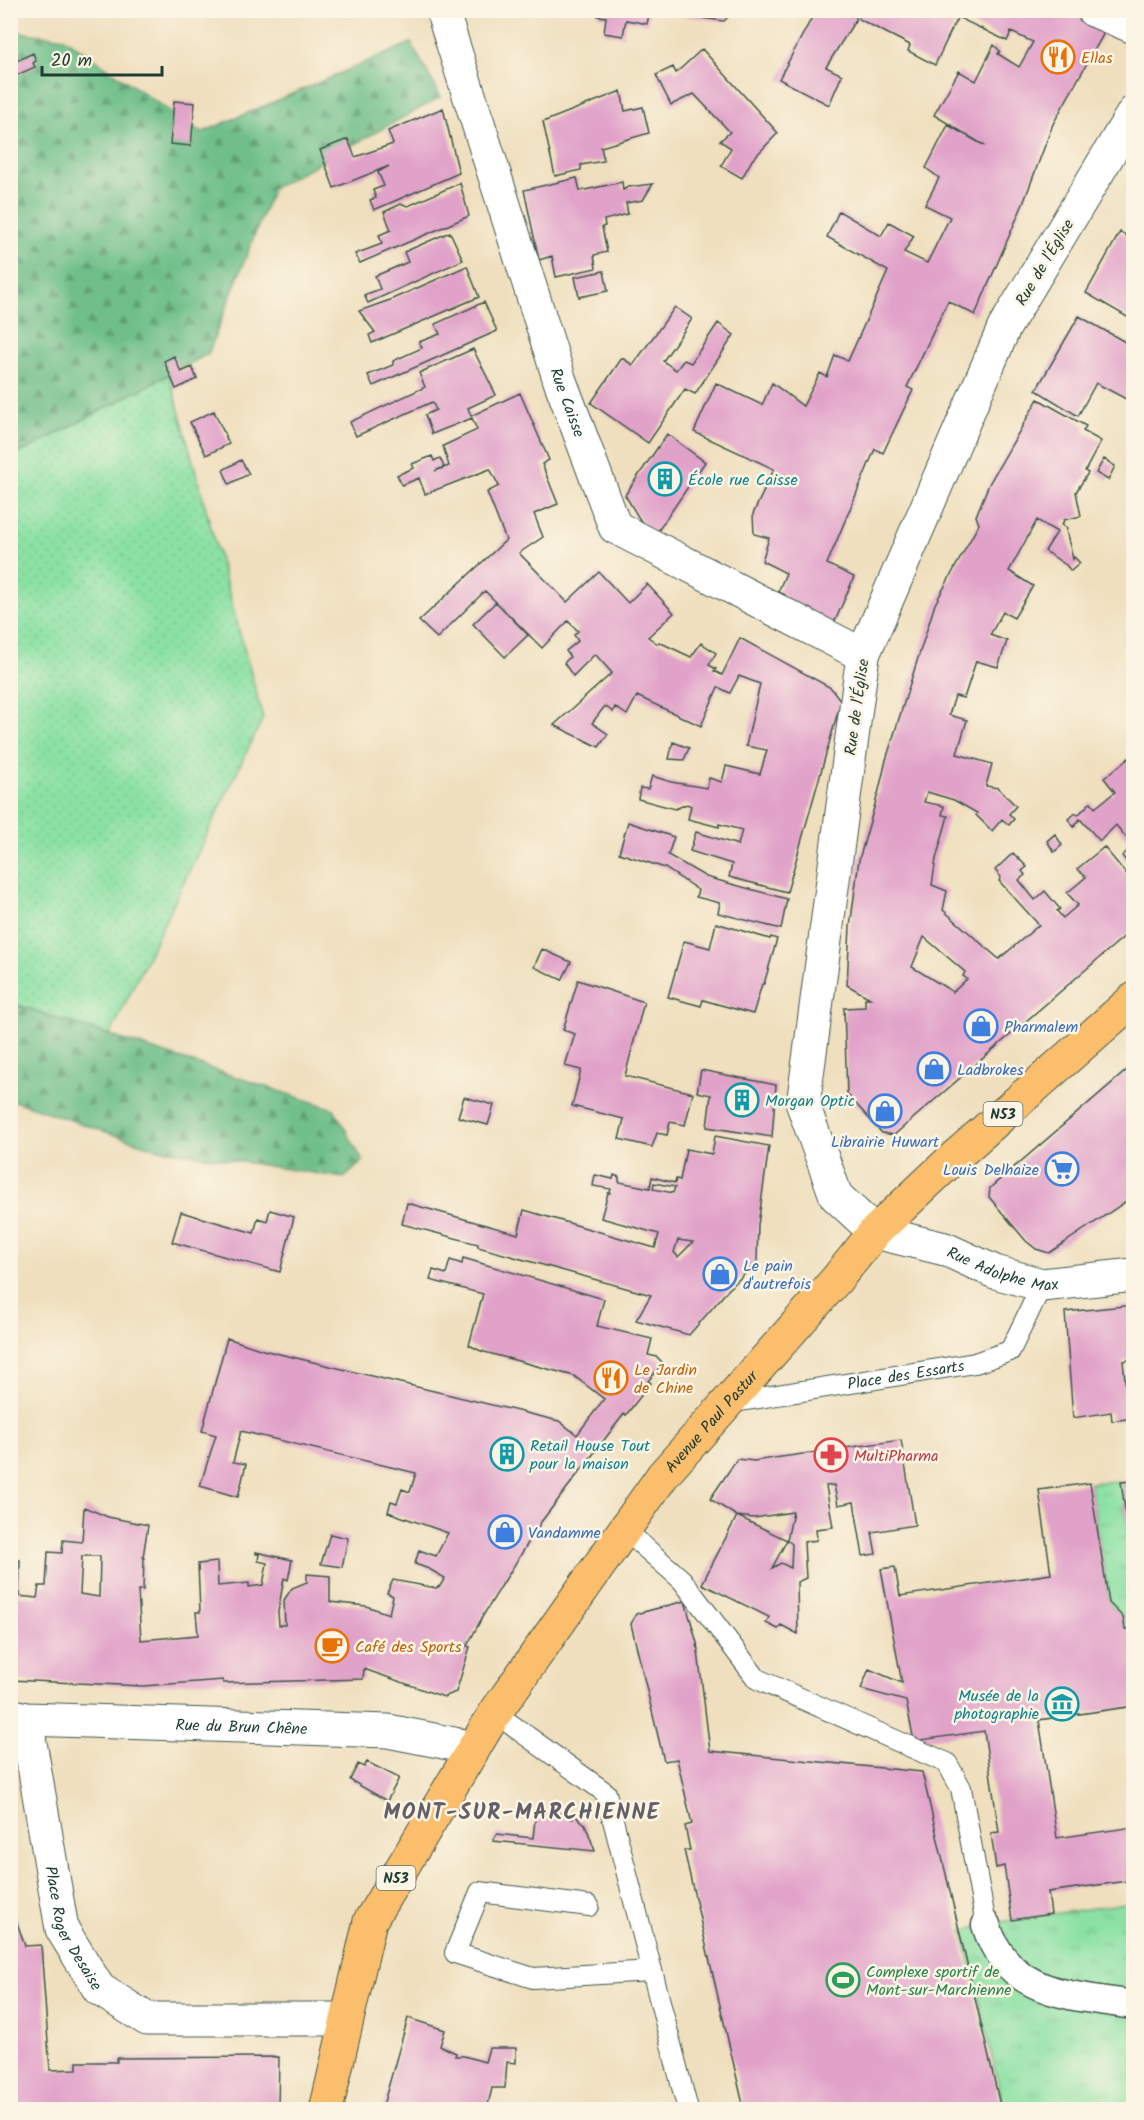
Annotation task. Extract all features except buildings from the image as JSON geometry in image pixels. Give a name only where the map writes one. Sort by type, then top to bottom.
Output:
[{"type":"main road","name":"Avenue Paul Pastur","points":[[347,2019],[370,1921],[495,1713],[663,1476],[836,1280],[875,1232],[948,1163],[1134,999]]},
{"type":"main road","name":"N53","points":[[326,2109],[347,2019]]},
{"type":"street","name":"Rue Caisse","points":[[442,10],[560,381],[615,527],[862,655]]},
{"type":"street","points":[[1093,10],[1134,27]]},
{"type":"street","name":"Rue de l'Église","points":[[875,1232],[836,1196],[803,1105],[862,655],[1004,328],[1134,112]]},
{"type":"street","name":"Rue Adolphe Max","points":[[875,1232],[945,1249],[995,1272],[1042,1285],[1134,1275]]},
{"type":"street","name":"Rue du Brun Chêne","points":[[18,1717],[388,1731],[474,1748]]},
{"type":"street","name":"Place Roger Desaise","points":[[18,1717],[62,1929],[99,1989],[147,2019],[347,2019]]},
{"type":"street","points":[[986,1925],[991,1943],[1004,1961],[1028,1981],[1056,1992],[1134,2005]]},
{"type":"lane","name":"Place des Essarts","points":[[728,1403],[975,1363],[1001,1354],[1010,1350],[1042,1285]]},
{"type":"lane","points":[[625,1530],[682,1580],[758,1679],[947,1763],[961,1788],[986,1925]]},
{"type":"lane","points":[[495,1713],[606,1793],[688,2109]]},
{"type":"lane","points":[[589,1906],[480,1892],[455,1953],[533,1978],[652,1971]]},
{"type":"green space","points":[[11,31],[64,38],[201,133],[411,43],[441,97],[273,188],[208,354],[11,458]]},
{"type":"green space","points":[[169,374],[263,718],[110,1035],[11,1003],[11,458]]},
{"type":"green space","points":[[11,1003],[334,1109],[363,1161],[344,1178],[154,1148],[11,1100]]},
{"type":"green space","points":[[1121,1481],[1130,1544],[1133,1544],[1133,1628],[1125,1629],[1123,1617],[1109,1603],[1090,1483]]},
{"type":"green space","points":[[1133,1902],[1133,2109],[1004,2109],[963,1930],[1012,1920]]},
{"type":"place","name":"Ellas","points":[[1058,57]]},
{"type":"place","name":"École rue Caisse","points":[[665,479]]},
{"type":"place","name":"Pharmalem","points":[[981,1026]]},
{"type":"place","name":"Ladbrokes","points":[[934,1069]]},
{"type":"place","name":"Morgan Optic","points":[[742,1100]]},
{"type":"place","name":"Librairie Huwart","points":[[885,1111]]},
{"type":"place","name":"Louis Delhaize","points":[[1062,1169]]},
{"type":"place","name":"Le pain d'autrefois","points":[[720,1274]]},
{"type":"place","name":"Le Jardin de Chine","points":[[611,1378]]},
{"type":"place","name":"Retail House Tout pour la maison","points":[[507,1454]]},
{"type":"place","name":"MultiPharma","points":[[831,1455]]},
{"type":"place","name":"Vandamme","points":[[505,1532]]},
{"type":"place","name":"Café des Sports","points":[[332,1646]]},
{"type":"place","name":"Musée de la photographie","points":[[1062,1704]]},
{"type":"place","name":"Complexe sportif de Mont-sur-Marchienne","points":[[843,1980]]},
{"type":"district","name":"MONT-SUR-MARCHIENNE","points":[[522,1811]]}]
